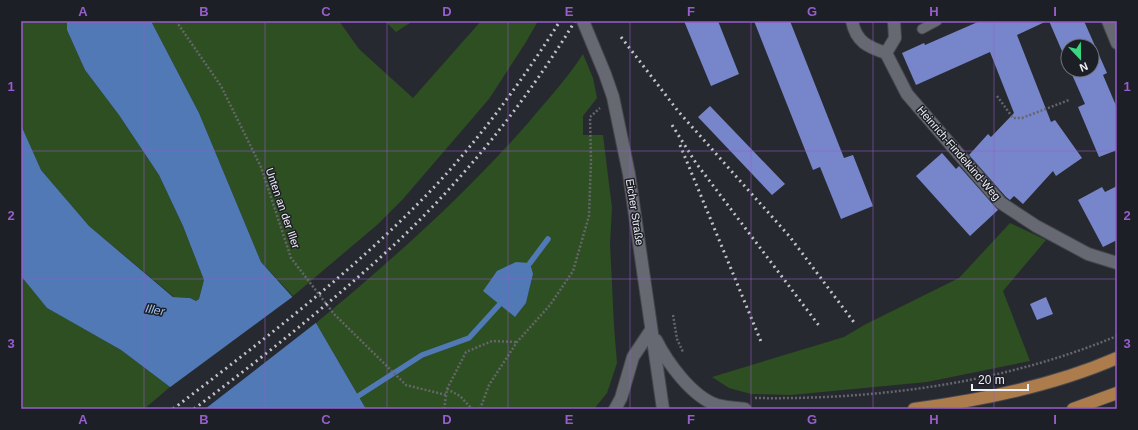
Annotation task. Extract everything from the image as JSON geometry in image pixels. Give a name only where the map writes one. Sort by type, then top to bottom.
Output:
[{"type":"main road","points":[[914,409],[965,402],[1038,385],[1117,358]]},
{"type":"main road","points":[[1073,409],[1117,393]]},
{"type":"street","name":"Eicher Straße","points":[[583,21],[613,97],[634,207],[663,409]]},
{"type":"street","points":[[852,21],[854,30],[862,42],[886,53],[895,38],[894,21]]},
{"type":"street","points":[[1108,21],[1117,43]]},
{"type":"street","name":"Heinrich-Findelkind-Weg","points":[[886,53],[907,94],[1001,203],[1036,226],[1088,254],[1117,263]]},
{"type":"street","points":[[615,409],[621,398],[633,357],[651,330],[665,357],[680,377],[699,394],[716,404],[745,409]]},
{"type":"lane","points":[[922,29],[937,21]]},
{"type":"path","name":"Unten an der Iller","points":[[176,21],[221,86],[261,167],[291,258],[334,314],[406,385],[446,395]]},
{"type":"path","points":[[998,96],[1013,118],[1022,118],[1068,100]]},
{"type":"path","points":[[480,409],[490,385],[517,342],[550,305],[574,271],[589,216],[591,160],[590,117],[613,97]]},
{"type":"path","points":[[673,315],[677,339],[684,355]]},
{"type":"path","points":[[751,398],[792,399],[835,396],[902,390],[972,380],[1031,366],[1117,336]]},
{"type":"path","points":[[444,409],[447,389],[466,352],[492,341],[517,342]]},
{"type":"path","points":[[447,389],[460,396],[472,409]]},
{"type":"green space","points":[[21,21],[67,21],[67,30],[85,70],[119,115],[159,175],[183,226],[204,280],[199,299],[196,301],[190,298],[174,297],[89,226],[41,170],[21,125]]},
{"type":"green space","points":[[151,21],[339,21],[359,49],[413,98],[481,21],[538,21],[489,99],[403,199],[377,225],[293,296],[261,262],[199,113]]},
{"type":"green space","points":[[385,21],[413,21],[396,32]]},
{"type":"green space","points":[[583,54],[593,78],[597,98],[583,116],[583,135],[603,135],[612,208],[610,243],[617,363],[607,393],[594,409],[366,409],[316,323],[372,276],[453,202],[504,150],[564,81]],"holes":[[[533,274],[526,303],[515,317]]]},
{"type":"green space","points":[[1010,223],[1046,240],[1003,291],[1030,361],[927,382],[791,395],[751,394],[729,388],[712,377],[844,337],[866,324],[959,278]]},
{"type":"green space","points":[[21,276],[47,308],[121,350],[170,387],[144,409],[21,409]]},
{"type":"water","name":"Iller","points":[[67,21],[151,21],[199,113],[261,262],[316,323],[366,409],[204,409],[170,387],[121,350],[47,308],[21,276],[21,125],[41,170],[89,226],[173,297],[190,298],[196,301],[199,299],[204,280],[183,226],[159,175],[119,115],[85,70],[67,30]]},
{"type":"water","points":[[516,262],[530,263],[533,274],[526,303],[515,317],[483,291],[497,271]]},
{"type":"pier","points":[[295,295],[317,322],[205,409],[200,409],[169,388]]},
{"type":"building","points":[[684,21],[718,21],[739,74],[711,86]]},
{"type":"building","points":[[754,21],[790,21],[844,158],[853,155],[873,206],[841,219],[820,167],[813,170]]},
{"type":"building","points":[[980,21],[1047,21],[1017,35],[1051,122],[1055,120],[1082,158],[1056,176],[1053,171],[1023,204],[1014,196],[1010,200],[1006,197],[969,155],[988,134],[991,137],[1014,113],[990,52],[916,85],[902,53],[924,43],[925,45]]},
{"type":"building","points":[[1049,21],[1084,21],[1092,38],[1060,38],[1060,46]]},
{"type":"building","points":[[1100,57],[1107,73],[1103,75],[1117,108],[1117,150],[1099,157],[1078,107],[1085,104],[1074,78],[1100,78]]},
{"type":"building","points":[[710,106],[785,184],[772,195],[698,117]]},
{"type":"building","points":[[942,153],[956,169],[959,166],[998,210],[970,236],[916,176]]},
{"type":"building","points":[[1117,186],[1117,240],[1103,247],[1078,200],[1102,187],[1105,192]]},
{"type":"building","points":[[1046,297],[1053,314],[1037,320],[1030,304]]},
{"type":"waterway","points":[[530,263],[548,239]]},
{"type":"waterway","points":[[352,400],[422,355],[469,338],[499,305]]},
{"type":"railway","points":[[173,409],[277,329],[344,273],[438,183],[471,145],[518,84],[560,21]]},
{"type":"railway","points":[[194,409],[321,308],[371,266],[421,219],[469,166],[515,110],[536,81],[575,21]]},
{"type":"railway","points":[[621,37],[678,111],[790,237],[856,325]]},
{"type":"railway","points":[[672,125],[696,163],[820,327]]},
{"type":"railway","points":[[680,145],[762,344]]}]
